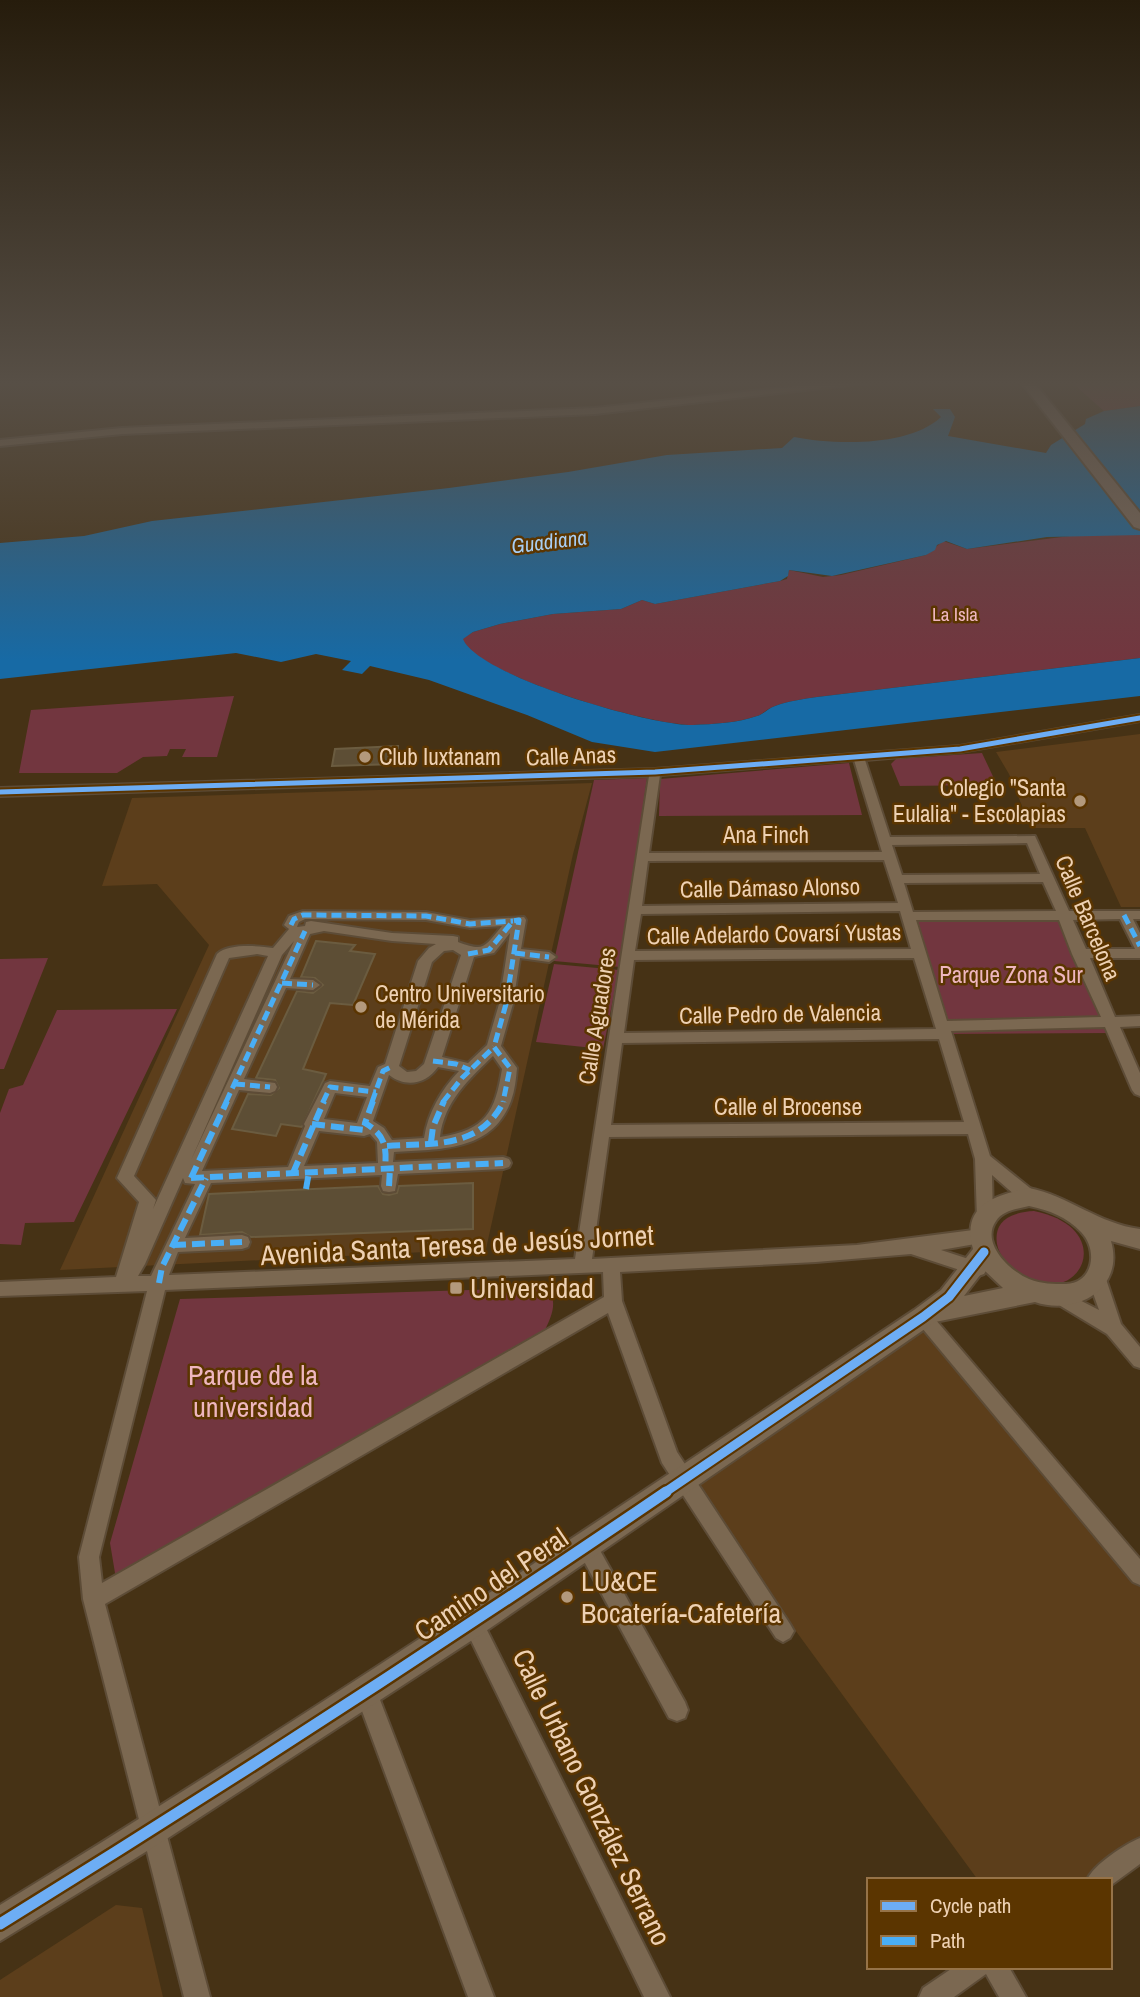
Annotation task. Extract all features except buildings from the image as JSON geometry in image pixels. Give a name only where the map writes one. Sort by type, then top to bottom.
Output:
[{"type":"highway","points":[[1100,474],[1140,524]]},
{"type":"highway","points":[[1111,474],[1140,510]]},
{"type":"street","name":"Calle Anas","points":[[0,792],[655,772],[960,749],[1140,718]]},
{"type":"street","points":[[859,757],[983,1158],[984,1249],[1016,1286],[1060,1297],[1113,1328],[1140,1360]]},
{"type":"street","name":"Calle Aguadores","points":[[582,1266],[630,956],[655,772]]},
{"type":"street","name":"Calle Barcelona","points":[[885,841],[1031,839],[1108,1022],[1140,1090]]},
{"type":"street","name":"Ana Finch","points":[[643,857],[889,856]]},
{"type":"street","points":[[896,879],[1048,878]]},
{"type":"street","name":"Calle Dámaso Alonso","points":[[636,910],[1140,915]]},
{"type":"street","points":[[305,928],[294,919],[303,915],[426,916],[470,924],[519,920],[506,1004],[494,1047],[450,1091],[439,1111],[431,1142]]},
{"type":"street","points":[[1124,915],[1140,946]]},
{"type":"street","points":[[312,1124],[364,1130],[383,1071],[391,1067],[427,957],[435,948],[443,946],[459,947],[466,952],[489,950],[513,921]]},
{"type":"street","points":[[122,1284],[148,1200],[125,1178],[224,954],[257,950],[305,928]]},
{"type":"street","points":[[305,928],[191,1178],[303,1178],[387,1168],[503,1163]]},
{"type":"street","points":[[122,1284],[138,1264],[276,953],[295,931],[305,928],[454,941],[466,952]]},
{"type":"street","points":[[392,937],[414,946],[427,957]]},
{"type":"street","points":[[257,950],[276,953]]},
{"type":"street","points":[[391,1067],[397,1075],[408,1079],[423,1075],[433,1061],[466,952]]},
{"type":"street","points":[[515,953],[549,957]]},
{"type":"street","name":"Calle Adelardo Covarsí Yustas","points":[[630,956],[919,953]]},
{"type":"street","points":[[1079,954],[1140,953]]},
{"type":"street","points":[[282,983],[313,985]]},
{"type":"street","name":"Calle Pedro de Valencia","points":[[617,1038],[943,1030],[1140,1021]]},
{"type":"street","points":[[387,1146],[466,1139],[488,1127],[504,1101],[510,1068],[494,1047]]},
{"type":"street","points":[[433,1061],[456,1064],[470,1070]]},
{"type":"street","points":[[235,1084],[270,1087]]},
{"type":"street","points":[[303,1178],[312,1124],[330,1087],[376,1092]]},
{"type":"street","points":[[365,1123],[382,1133],[387,1146],[389,1186]]},
{"type":"street","name":"Calle el Brocense","points":[[603,1131],[973,1128]]},
{"type":"street","points":[[983,1158],[1029,1197]]},
{"type":"street","points":[[197,1997],[93,1599],[89,1557],[162,1267],[206,1178]]},
{"type":"street","points":[[141,1192],[154,1194],[171,1186]]},
{"type":"street","points":[[984,1249],[1002,1202],[1029,1197],[1060,1205],[1087,1223],[1126,1237],[1140,1239]]},
{"type":"street","points":[[1087,1223],[1102,1248],[1100,1270],[1113,1328]]},
{"type":"street","points":[[173,1245],[242,1242]]},
{"type":"street","points":[[1060,1297],[1080,1293],[1100,1270],[1140,1245]]},
{"type":"street","name":"Avenida Santa Teresa de Jesús Jornet","points":[[916,1248],[984,1249]]},
{"type":"street","name":"Avenida Santa Teresa de Jesús Jornet","points":[[0,1289],[611,1265],[916,1248],[984,1249]]},
{"type":"street","name":"Camino del Peral","points":[[0,1924],[154,1829],[473,1623],[923,1317],[949,1297],[984,1249]]},
{"type":"street","points":[[611,1265],[614,1301],[669,1457],[783,1631]]},
{"type":"street","name":"Camino del Peral","points":[[923,1317],[955,1306],[1033,1292]]},
{"type":"street","points":[[93,1599],[614,1301]]},
{"type":"street","points":[[923,1317],[1140,1575]]},
{"type":"street","points":[[586,1545],[677,1710]]},
{"type":"street","name":"Calle Urbano González Serrano","points":[[473,1623],[657,1997]]},
{"type":"street","points":[[366,1692],[481,1997]]},
{"type":"street","points":[[1102,1878],[1140,1850]]},
{"type":"street","points":[[932,1997],[973,1969]]},
{"type":"street","points":[[996,1969],[1013,1997]]},
{"type":"shaded area","name":"Colegio \"Santa Eulalia\" - Escolapias","points":[[1140,734],[1140,907],[1121,907],[1085,828],[1031,828],[1009,774],[996,752]]},
{"type":"shaded area","name":"Centro Universitario de Mérida","points":[[592,783],[573,854],[486,1249],[60,1270],[209,945],[157,884],[102,886],[132,798]]},
{"type":"shaded area","points":[[923,1317],[1140,1575],[1140,1850],[1102,1878],[977,1878],[684,1478]]},
{"type":"shaded area","points":[[116,1905],[142,1908],[163,1997],[0,1997],[0,1980]]},
{"type":"green space","name":"La Isla","points":[[1078,535],[1140,535],[1140,658],[790,701],[741,720],[693,725],[606,708],[531,683],[475,653],[462,639],[473,632],[500,624],[553,614],[621,609],[642,600],[655,604],[780,581],[787,579],[789,570],[823,577],[841,575],[926,555],[943,541],[967,549]]},
{"type":"green space","points":[[234,696],[217,757],[182,757],[186,749],[170,749],[167,756],[143,757],[117,773],[19,773],[31,710]]},
{"type":"green space","points":[[982,753],[997,785],[900,786],[891,764],[896,759]]},
{"type":"green space","points":[[849,763],[862,815],[659,816],[660,779]]},
{"type":"green space","points":[[647,778],[620,967],[554,961],[594,780]]},
{"type":"green space","name":"Parque Zona Sur","points":[[1063,915],[1114,1033],[944,1034],[908,916]]},
{"type":"green space","points":[[48,958],[4,1069],[0,1069],[0,959]]},
{"type":"green space","points":[[554,964],[619,970],[603,1049],[536,1042]]},
{"type":"green space","points":[[177,1009],[74,1222],[25,1223],[21,1245],[0,1244],[0,1113],[9,1089],[23,1085],[57,1010]]},
{"type":"green space","points":[[1034,1211],[1062,1221],[1078,1235],[1084,1250],[1081,1266],[1072,1278],[1056,1284],[1037,1282],[1015,1270],[1001,1255],[997,1244],[998,1228],[1012,1215]]},
{"type":"green space","name":"Parque de la universidad","points":[[535,1288],[550,1291],[552,1296],[552,1311],[545,1330],[116,1579],[110,1543],[180,1299]]},
{"type":"water","name":"Guadiana","points":[[552,474],[1140,474],[1140,535],[1047,537],[967,549],[946,541],[926,555],[832,576],[789,570],[788,576],[780,581],[655,604],[642,600],[621,609],[553,614],[500,624],[473,632],[463,639],[476,653],[532,683],[606,708],[693,725],[742,720],[790,701],[1140,658],[1140,696],[655,752],[592,742],[527,715],[429,680],[370,666],[362,674],[342,670],[351,661],[316,654],[281,662],[236,653],[0,679],[0,543],[84,536],[152,521]]},
{"type":"marked path","points":[[291,925],[294,919],[303,915],[426,916],[470,924],[513,921]]},
{"type":"marked path","points":[[1124,915],[1140,946]]},
{"type":"marked path","points":[[387,1146],[438,1143],[471,1135],[485,1128],[496,1116],[504,1100],[510,1068],[494,1047],[506,1004],[519,920],[513,921],[489,950],[468,954]]},
{"type":"marked path","points":[[191,1178],[305,931]]},
{"type":"marked path","points":[[515,953],[549,957]]},
{"type":"marked path","points":[[282,983],[313,985]]},
{"type":"marked path","points":[[431,1142],[433,1127],[444,1101],[462,1078],[494,1047]]},
{"type":"marked path","points":[[433,1061],[456,1064],[470,1070]]},
{"type":"marked path","points":[[385,1169],[385,1142],[379,1132],[365,1123],[383,1071],[391,1067]]},
{"type":"marked path","points":[[235,1084],[270,1087]]},
{"type":"marked path","points":[[293,1173],[330,1087],[376,1092]]},
{"type":"marked path","points":[[312,1124],[364,1130],[365,1123]]},
{"type":"marked path","points":[[191,1178],[503,1163]]},
{"type":"marked path","points":[[389,1186],[390,1168]]},
{"type":"marked path","points":[[306,1189],[309,1172]]},
{"type":"marked path","points":[[159,1283],[162,1267],[206,1178]]},
{"type":"marked path","points":[[173,1245],[242,1242]]},
{"type":"cycle path","points":[[0,792],[655,772],[960,749],[1140,718]]},
{"type":"cycle path","points":[[0,1924],[154,1829],[473,1623],[923,1317],[949,1297],[984,1252]]},
{"type":"place","name":"Club Iuxtanam","points":[[365,757]]},
{"type":"place","name":"Colegio \"Santa Eulalia\" - Escolapias","points":[[1080,801]]},
{"type":"place","name":"Centro Universitario de Mérida","points":[[361,1007]]},
{"type":"place","name":"Universidad","points":[[456,1288]]},
{"type":"place","name":"LU&CE Bocatería-Cafetería","points":[[567,1597]]}]
